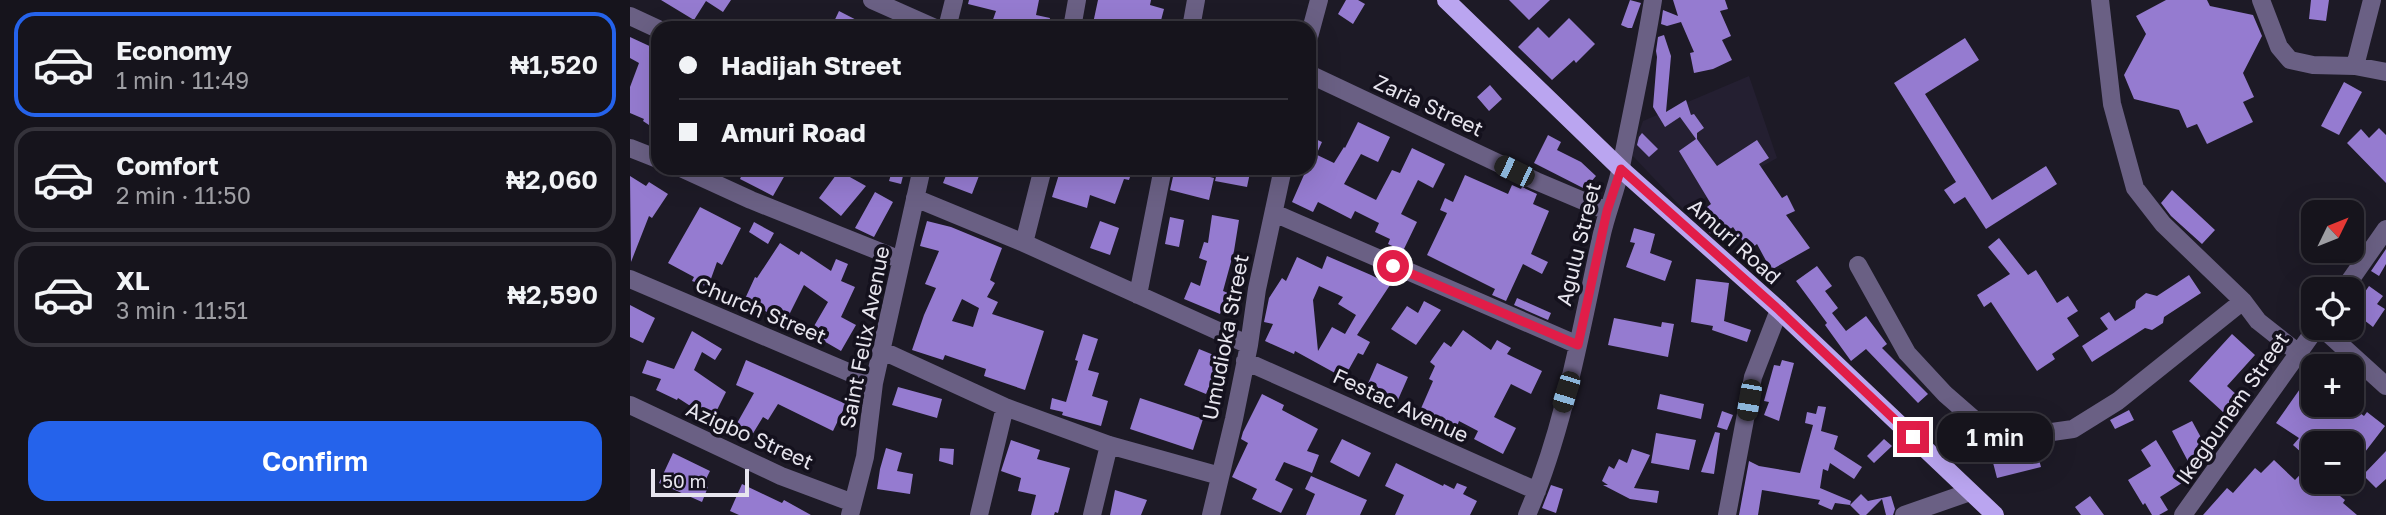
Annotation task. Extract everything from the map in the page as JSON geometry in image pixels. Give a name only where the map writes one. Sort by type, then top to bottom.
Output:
[{"type":"main road","name":"Amuri Road","points":[[1446,0],[1621,169],[1779,310],[1994,515]]},
{"type":"street","points":[[872,0],[919,21]]},
{"type":"street","points":[[949,21],[954,0]]},
{"type":"street","points":[[1073,21],[1077,0]]},
{"type":"street","points":[[1192,21],[1196,0]]},
{"type":"street","points":[[1313,21],[1319,0]]},
{"type":"street","name":"Agulu Street","points":[[1527,515],[1537,491],[1578,345],[1607,211],[1621,169],[1653,0]]},
{"type":"street","points":[[2100,0],[2112,104],[2135,188],[2163,224],[2243,301],[2258,321],[2296,351],[2300,350]]},
{"type":"street","points":[[2261,0],[2279,47],[2290,60],[2314,65],[2355,66],[2386,72]]},
{"type":"street","points":[[2355,66],[2372,0]]},
{"type":"street","points":[[630,16],[651,26]]},
{"type":"street","name":"Zaria Street","points":[[1316,77],[1536,181],[1607,211]]},
{"type":"street","points":[[630,148],[651,156]]},
{"type":"street","points":[[696,175],[751,200],[901,260]]},
{"type":"street","name":"Saint Felix Avenue","points":[[852,509],[865,457],[874,383],[920,175]]},
{"type":"street","points":[[1024,243],[1041,175]]},
{"type":"street","points":[[1138,295],[1162,175]]},
{"type":"street","name":"Umudioka Street","points":[[1216,513],[1220,476],[1282,175]]},
{"type":"street","name":"Festac Avenue","points":[[915,198],[938,205],[1138,295],[1247,353],[1537,491]]},
{"type":"street","points":[[1274,213],[1578,345]]},
{"type":"street","points":[[2352,277],[2386,229]]},
{"type":"street","points":[[1858,265],[1907,353],[1945,394],[1976,421],[2012,432],[2038,434],[2073,429],[2118,401],[2243,301]]},
{"type":"street","name":"Church Street","points":[[630,279],[874,383]]},
{"type":"street","points":[[1727,515],[1753,377],[1779,310]]},
{"type":"street","name":"Ikegbunem Street","points":[[2183,515],[2308,340]]},
{"type":"street","points":[[2334,340],[2386,386]]},
{"type":"street","points":[[883,351],[1005,407],[1109,445],[1220,476]]},
{"type":"street","name":"Azigbo Street","points":[[630,405],[852,509]]},
{"type":"street","points":[[979,515],[1005,407]]},
{"type":"street","points":[[1092,515],[1109,445]]},
{"type":"street","points":[[1904,515],[1970,492]]},
{"type":"shaded area","points":[[1749,76],[1777,158],[1684,210],[1631,154],[1643,121]]},
{"type":"building","points":[[661,0],[731,0],[723,12],[706,1],[694,20]]},
{"type":"building","points":[[969,0],[1039,0],[1036,15],[1050,18],[1049,21],[992,21],[996,11],[968,4]]},
{"type":"building","points":[[1098,0],[1151,0],[1150,5],[1164,9],[1161,21],[1094,21]]},
{"type":"building","points":[[1346,0],[1358,0],[1365,4],[1353,24],[1338,14]]},
{"type":"building","points":[[1509,0],[1550,0],[1529,20]]},
{"type":"building","points":[[1630,0],[1641,3],[1632,28],[1628,28],[1621,25]]},
{"type":"building","points":[[1673,0],[1725,0],[1728,9],[1720,11],[1731,36],[1722,40],[1732,60],[1713,69],[1694,73],[1690,53],[1694,52],[1681,22],[1667,26],[1661,24],[1663,10],[1678,16]]},
{"type":"building","points":[[2166,0],[2207,0],[2210,6],[2253,15],[2262,36],[2243,73],[2254,97],[2243,102],[2253,122],[2207,144],[2197,124],[2187,128],[2179,110],[2134,99],[2124,75],[2146,34],[2136,16]]},
{"type":"building","points":[[2311,0],[2329,0],[2326,21],[2309,19]]},
{"type":"building","points":[[839,11],[858,21],[834,21]]},
{"type":"building","points":[[1569,18],[1595,44],[1576,63],[1574,60],[1552,80],[1518,47],[1538,27],[1549,38]]},
{"type":"building","points":[[1664,35],[1671,56],[1666,112],[1686,100],[1691,115],[1694,114],[1704,128],[1697,133],[1697,139],[1717,166],[1757,140],[1769,158],[1759,164],[1782,198],[1787,195],[1795,211],[1786,215],[1810,248],[1771,270],[1757,244],[1749,250],[1733,227],[1717,239],[1709,232],[1715,228],[1703,210],[1711,204],[1679,151],[1696,139],[1680,117],[1665,127],[1653,107],[1658,37]]},
{"type":"building","points":[[630,37],[651,47],[651,126],[643,121],[644,119],[630,113],[630,87],[639,63],[630,58]]},
{"type":"building","points":[[1965,38],[1979,60],[1925,94],[1992,200],[2046,166],[2057,184],[1986,229],[1965,197],[1954,204],[1944,190],[1956,182],[1894,83]]},
{"type":"building","points":[[2344,82],[2362,92],[2339,135],[2321,126]]},
{"type":"building","points":[[1490,85],[1502,99],[1489,111],[1477,97]]},
{"type":"building","points":[[1358,122],[1390,137],[1378,162],[1361,154],[1344,184],[1376,200],[1392,170],[1400,173],[1412,148],[1445,164],[1433,188],[1418,180],[1401,214],[1417,222],[1403,251],[1388,244],[1390,239],[1375,232],[1379,223],[1355,211],[1351,219],[1318,202],[1313,212],[1292,202],[1304,175],[1316,175],[1316,154],[1334,163]]},
{"type":"building","points":[[2379,128],[2386,135],[2386,183],[2347,143],[2361,129],[2369,138]]},
{"type":"building","points":[[1642,133],[1658,149],[1649,157],[1637,145]]},
{"type":"building","points":[[1548,135],[1561,142],[1557,150],[1581,162],[1596,176],[1585,189],[1534,163]]},
{"type":"building","points":[[1316,139],[1322,142],[1316,152]]},
{"type":"building","points":[[742,175],[785,175],[773,196],[740,179]]},
{"type":"building","points":[[836,175],[846,175],[866,186],[841,216],[819,198]]},
{"type":"building","points":[[891,175],[903,175],[901,184],[889,181]]},
{"type":"building","points":[[946,175],[979,175],[972,194],[943,183]]},
{"type":"building","points":[[1059,175],[1131,175],[1129,180],[1124,179],[1115,204],[1090,195],[1087,208],[1052,197]]},
{"type":"building","points":[[1173,175],[1202,175],[1214,178],[1209,200],[1170,190]]},
{"type":"building","points":[[1216,175],[1250,175],[1247,187],[1215,181]]},
{"type":"building","points":[[1465,175],[1508,194],[1512,185],[1521,189],[1522,187],[1537,194],[1533,204],[1549,211],[1531,254],[1548,262],[1542,274],[1523,264],[1506,301],[1492,295],[1495,289],[1427,255],[1447,213],[1440,210],[1445,198],[1453,202]]},
{"type":"building","points":[[630,176],[646,186],[649,182],[668,194],[652,218],[649,216],[631,262]]},
{"type":"building","points":[[2172,190],[2215,230],[2202,244],[2171,216],[2161,203]]},
{"type":"building","points":[[875,192],[893,202],[874,237],[855,228]]},
{"type":"building","points":[[700,207],[741,228],[722,265],[717,262],[708,287],[692,281],[694,277],[668,263]]},
{"type":"building","points":[[1212,215],[1239,220],[1223,291],[1228,293],[1220,314],[1184,299],[1191,282],[1200,286],[1207,261],[1199,258],[1204,242],[1208,243]]},
{"type":"building","points":[[1170,217],[1184,220],[1179,247],[1165,244]]},
{"type":"building","points":[[927,221],[951,227],[1002,248],[990,280],[995,283],[987,297],[998,302],[992,314],[1044,331],[1025,390],[984,376],[986,369],[945,355],[943,360],[912,350],[936,288],[925,284],[939,251],[920,246]],"holes":[[[962,299],[979,308],[973,327],[952,321]]]},
{"type":"building","points":[[1100,221],[1119,228],[1110,255],[1090,248]]},
{"type":"building","points":[[754,222],[774,233],[768,244],[749,232]]},
{"type":"building","points":[[1634,228],[1655,234],[1650,253],[1672,261],[1665,281],[1626,267],[1635,243],[1630,242]]},
{"type":"building","points":[[1999,238],[2028,275],[2036,270],[2057,303],[2068,296],[2078,311],[2067,318],[2079,336],[2052,354],[2055,359],[2037,371],[1991,302],[1984,307],[1977,295],[2010,274],[1988,247]]},
{"type":"building","points":[[780,243],[799,255],[801,251],[831,271],[836,259],[848,264],[841,281],[855,287],[841,317],[856,325],[841,351],[810,333],[828,302],[804,285],[786,321],[744,301],[755,277],[757,278]]},
{"type":"building","points":[[2386,249],[2386,264],[2379,276],[2371,271]]},
{"type":"building","points":[[1327,256],[1390,285],[1357,335],[1370,342],[1363,355],[1358,353],[1344,378],[1295,351],[1294,354],[1265,341],[1273,324],[1264,322],[1269,298],[1282,278],[1286,281],[1297,257],[1322,269]],"holes":[[[1319,286],[1343,297],[1338,304],[1356,315],[1345,334],[1332,327],[1318,351],[1313,300]]]},
{"type":"building","points":[[1817,266],[1832,286],[1825,291],[1838,308],[1832,313],[1846,331],[1866,316],[1887,344],[1882,348],[1928,394],[1918,403],[1866,349],[1851,361],[1796,281]]},
{"type":"building","points":[[2189,275],[2201,293],[2164,317],[2163,323],[2152,330],[2145,328],[2092,362],[2082,346],[2108,329],[2100,318],[2109,312],[2115,321],[2135,308],[2136,301],[2146,293],[2157,296]]},
{"type":"building","points":[[1696,279],[1729,283],[1724,321],[1751,330],[1747,342],[1712,330],[1713,326],[1691,322]]},
{"type":"building","points":[[2369,286],[2383,296],[2377,304],[2385,309],[2373,327],[2364,320],[2364,293]]},
{"type":"building","points":[[1517,298],[1551,313],[1548,320],[1514,305]]},
{"type":"building","points":[[1424,301],[1441,310],[1416,345],[1391,329],[1407,306],[1418,313]]},
{"type":"building","points":[[630,305],[655,318],[643,343],[630,337]]},
{"type":"building","points":[[1614,318],[1661,327],[1662,322],[1674,324],[1668,357],[1608,345]]},
{"type":"building","points":[[1463,330],[1491,350],[1497,340],[1511,348],[1507,354],[1542,371],[1531,394],[1511,384],[1494,417],[1516,428],[1503,454],[1474,439],[1478,431],[1459,421],[1455,432],[1419,413],[1433,381],[1429,379],[1435,366],[1430,362],[1444,342],[1451,347]]},
{"type":"building","points":[[692,331],[722,349],[715,360],[702,352],[694,370],[726,392],[712,420],[678,398],[677,400],[656,390],[661,379],[642,373],[647,360],[674,369]]},
{"type":"building","points":[[1083,334],[1098,339],[1088,370],[1099,373],[1092,396],[1108,401],[1101,426],[1050,409],[1052,398],[1066,402]]},
{"type":"building","points":[[2232,334],[2255,355],[2227,386],[2238,396],[2223,412],[2189,381]]},
{"type":"building","points":[[1199,349],[1221,358],[1206,394],[1184,385]]},
{"type":"building","points":[[746,360],[846,404],[833,431],[778,404],[768,420],[763,417],[752,435],[736,425],[754,393],[736,385]]},
{"type":"building","points":[[1782,360],[1794,363],[1779,421],[1764,415],[1769,402],[1764,401],[1774,365],[1780,366]]},
{"type":"building","points":[[1377,363],[1408,377],[1397,402],[1366,388]]},
{"type":"building","points":[[898,387],[942,399],[937,418],[892,405]]},
{"type":"building","points":[[2301,387],[2301,417],[2364,417],[2367,412],[2385,426],[2364,453],[2364,431],[2301,431],[2301,452],[2293,445],[2299,438],[2276,423]]},
{"type":"building","points":[[1262,394],[1284,405],[1282,410],[1318,429],[1307,451],[1319,455],[1312,473],[1284,462],[1275,480],[1293,489],[1281,513],[1252,499],[1257,489],[1232,477],[1248,443],[1241,439],[1243,432]]},
{"type":"building","points":[[1660,394],[1704,404],[1701,419],[1657,409]]},
{"type":"building","points":[[1140,398],[1203,419],[1193,450],[1130,429]]},
{"type":"building","points":[[1818,406],[1826,407],[1821,431],[1838,436],[1834,449],[1862,467],[1854,479],[1830,463],[1828,471],[1823,469],[1820,488],[1851,501],[1850,505],[1835,503],[1832,510],[1818,504],[1820,500],[1762,490],[1758,515],[1739,515],[1749,461],[1759,466],[1800,473],[1813,425],[1805,423],[1807,412],[1816,414]]},
{"type":"building","points":[[2129,410],[2134,420],[2115,429],[2110,420]]},
{"type":"building","points":[[1722,411],[1733,415],[1727,430],[1717,427]]},
{"type":"building","points":[[2192,421],[2211,456],[2208,461],[2192,469],[2172,431]]},
{"type":"building","points":[[1715,432],[1720,433],[1714,474],[1701,472]]},
{"type":"building","points":[[1656,433],[1696,440],[1689,470],[1651,463]]},
{"type":"building","points":[[1342,439],[1371,453],[1359,477],[1330,462]]},
{"type":"building","points":[[1884,439],[1892,446],[1874,463],[1867,456]]},
{"type":"building","points":[[1011,440],[1040,450],[1037,459],[1070,468],[1058,513],[1031,515],[1036,495],[1018,491],[1021,478],[1001,471]]},
{"type":"building","points":[[2156,440],[2182,483],[2160,497],[2168,510],[2152,515],[2128,480],[2151,466],[2141,450]]},
{"type":"building","points":[[2017,444],[2035,445],[2041,467],[1997,478],[1990,451]]},
{"type":"building","points":[[886,448],[902,453],[897,471],[913,474],[910,494],[877,489]]},
{"type":"building","points":[[940,448],[954,449],[953,465],[939,461]]},
{"type":"building","points":[[1632,449],[1650,455],[1634,488],[1659,491],[1657,503],[1630,499],[1603,485],[1608,485],[1602,481],[1609,466],[1614,469],[1619,459],[1627,463]]},
{"type":"building","points":[[2386,451],[2386,479],[2376,488],[2364,474]]},
{"type":"building","points":[[673,453],[710,471],[703,485],[708,487],[702,502],[659,483]]},
{"type":"building","points":[[2274,460],[2295,480],[2301,474],[2301,494],[2338,494],[2357,515],[2203,515],[2227,488],[2233,493],[2255,468],[2261,473]]},
{"type":"building","points":[[1396,463],[1443,486],[1444,484],[1454,489],[1457,483],[1467,487],[1463,494],[1477,501],[1470,515],[1395,515],[1404,495],[1385,486]]},
{"type":"building","points":[[1311,476],[1367,500],[1360,515],[1306,515],[1315,494],[1305,489]]},
{"type":"building","points":[[742,484],[782,503],[784,500],[811,515],[739,515],[730,511]]},
{"type":"building","points":[[1551,485],[1563,489],[1556,513],[1542,508]]},
{"type":"building","points":[[1115,490],[1147,500],[1141,515],[1110,515]]},
{"type":"building","points":[[1861,494],[1868,501],[1891,496],[1895,509],[1893,515],[1886,515],[1882,499],[1866,515],[1860,515],[1850,505]]},
{"type":"building","points":[[2090,496],[2104,515],[2081,515],[2075,507]]},
{"type":"route","points":[[1393,266],[1578,345],[1607,211],[1621,169],[1779,310],[1913,437]]}]
